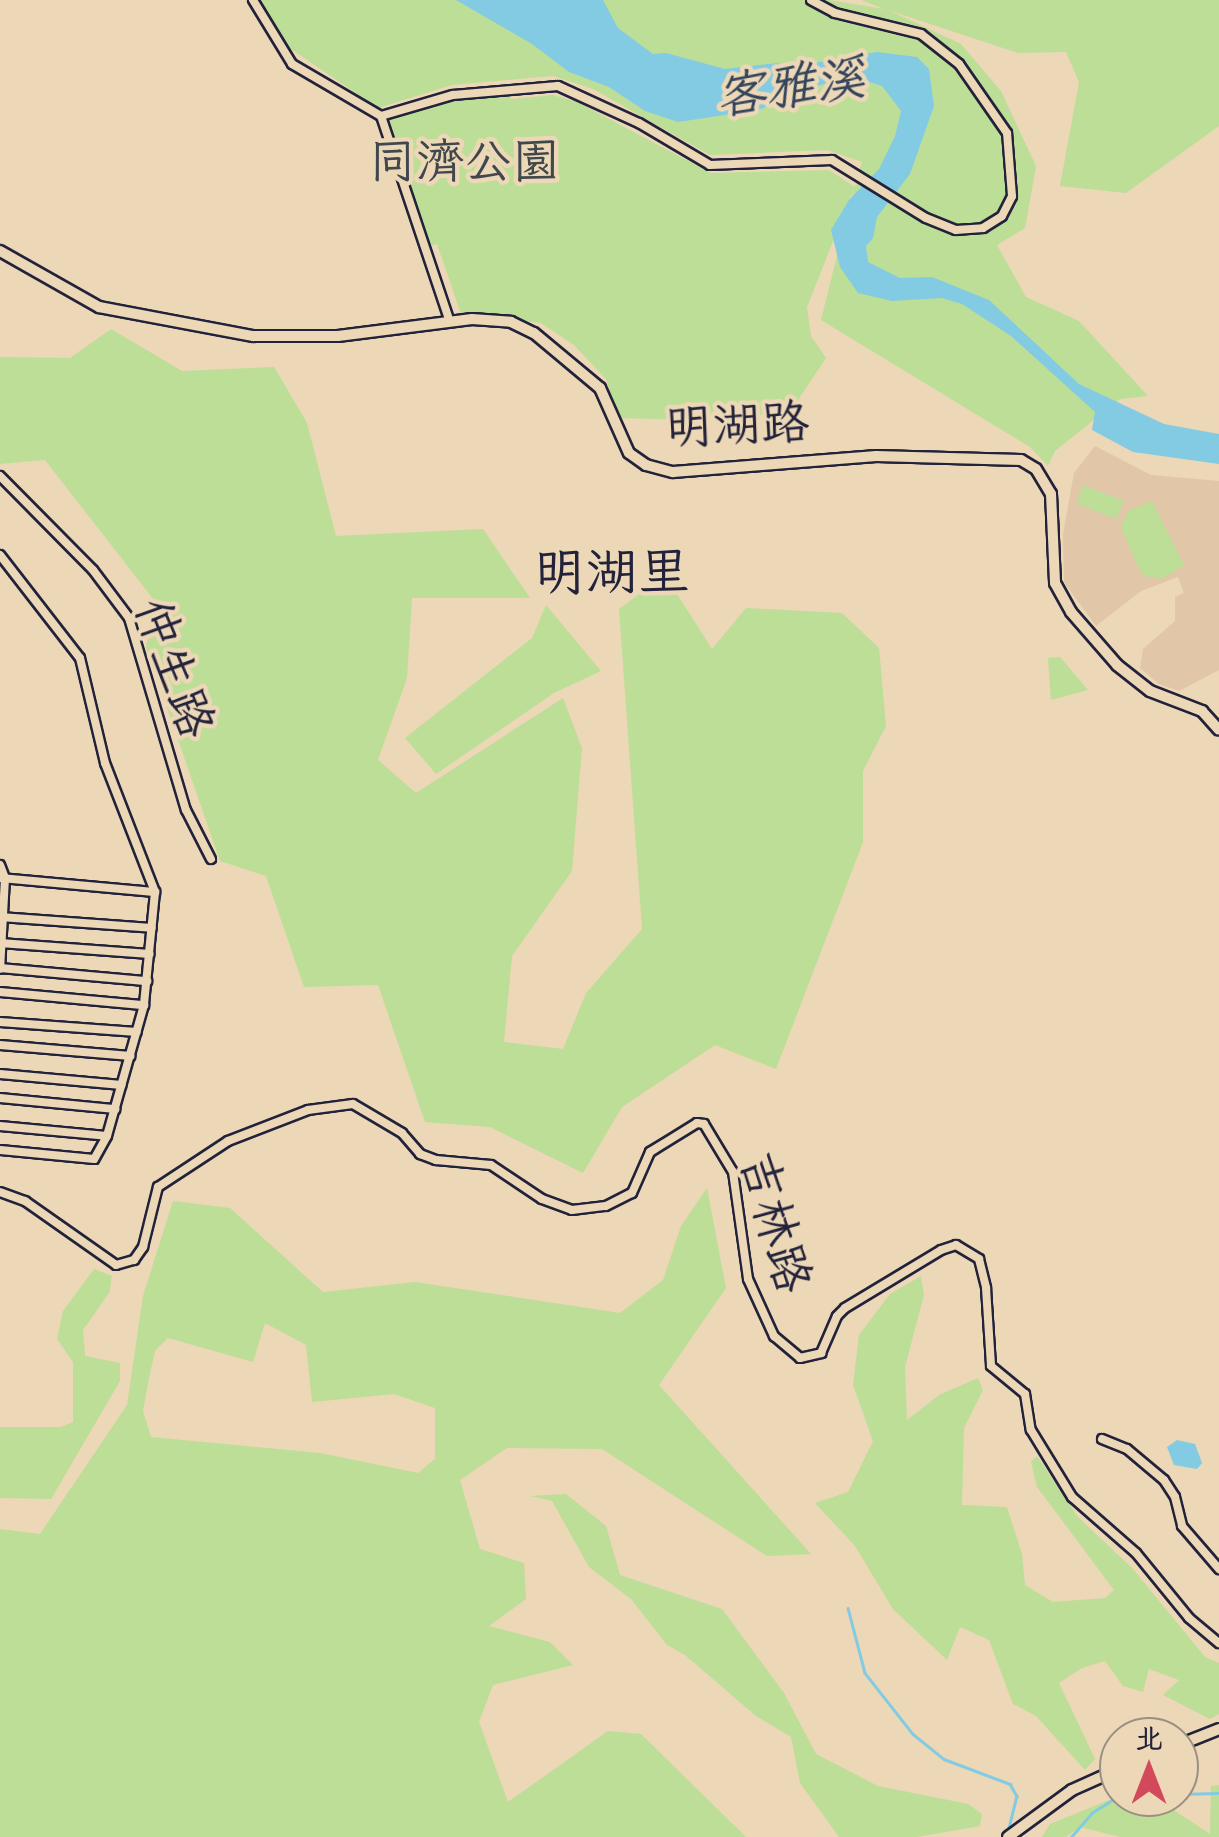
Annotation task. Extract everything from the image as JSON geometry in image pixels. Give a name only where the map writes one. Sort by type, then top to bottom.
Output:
[{"type":"street","points":[[253,0],[292,64],[381,116],[450,322]]},
{"type":"street","points":[[381,116],[452,95],[558,86],[640,123],[710,165],[832,160],[868,178],[902,203],[956,230],[983,228],[1002,216],[1012,196],[1007,133],[959,64],[922,34],[835,13],[811,0]]},
{"type":"street","name":"明湖路","points":[[0,251],[98,307],[234,334],[311,338],[450,322],[511,322],[534,334],[600,388],[629,453],[646,465],[674,472],[876,456],[1021,460],[1036,469],[1051,494],[1055,583],[1071,612],[1117,665],[1150,691],[1202,711],[1219,730]]},
{"type":"street","name":"仲生路","points":[[0,476],[93,570],[129,618],[186,810],[211,860]]},
{"type":"street","name":"仲生路","points":[[0,555],[80,658],[105,763],[155,892]]},
{"type":"street","points":[[0,864],[0,969],[147,980]]},
{"type":"street","points":[[0,1150],[94,1159],[107,1136],[144,1004],[155,892],[2,878]]},
{"type":"street","points":[[2,917],[152,928]]},
{"type":"street","points":[[1,943],[150,954]]},
{"type":"street","points":[[0,992],[144,1004]]},
{"type":"street","points":[[0,1022],[137,1032]]},
{"type":"street","points":[[0,1046],[131,1056]]},
{"type":"street","points":[[0,1074],[122,1085]]},
{"type":"street","points":[[0,1098],[115,1109]]},
{"type":"street","name":"吉林路","points":[[0,1192],[25,1202],[116,1264],[134,1260],[143,1248],[158,1188],[228,1142],[308,1110],[353,1104],[402,1133],[420,1154],[491,1166],[542,1200],[572,1210],[606,1206],[632,1192],[650,1152],[697,1123],[704,1124],[734,1172],[748,1279],[774,1336],[800,1358],[821,1353],[837,1316],[845,1308],[941,1250],[956,1246],[979,1259],[986,1288],[991,1366],[1025,1394],[1031,1430],[1072,1497],[1136,1553],[1189,1618],[1219,1643]]},
{"type":"street","points":[[0,1126],[107,1136]]},
{"type":"street","points":[[1102,1439],[1127,1449],[1164,1480],[1175,1497],[1182,1526],[1219,1569]]},
{"type":"street","points":[[1008,1837],[1072,1790],[1099,1779]]},
{"type":"shaded area","points":[[1095,446],[1151,475],[1219,481],[1219,670],[1179,691],[1159,684],[1140,668],[1143,649],[1175,621],[1175,597],[1184,593],[1178,577],[1141,591],[1096,626],[1064,582],[1063,534],[1074,473]]},
{"type":"green space","name":"同濟公園","points":[[260,0],[829,0],[884,9],[861,0],[1219,0],[1219,126],[1126,193],[1060,186],[1079,82],[1066,52],[1018,53],[888,10],[961,44],[1001,91],[1036,166],[1025,228],[997,245],[1026,297],[1079,321],[1148,396],[1120,399],[1055,451],[1048,466],[1030,447],[821,320],[854,188],[807,307],[811,336],[826,358],[794,406],[737,421],[618,418],[606,379],[574,345],[541,323],[461,314],[437,244],[428,246],[381,116],[453,95],[508,91],[511,99],[553,95],[577,102],[711,173],[829,170],[855,187],[862,162],[827,150],[710,155],[593,89],[553,76],[452,85],[378,108],[291,49],[275,34]]},
{"type":"green space","points":[[111,329],[182,371],[274,367],[307,423],[336,536],[483,529],[530,598],[412,598],[407,678],[378,760],[416,793],[563,698],[582,748],[572,871],[512,956],[504,1042],[563,1049],[586,993],[642,929],[619,609],[665,575],[712,649],[746,608],[842,613],[879,648],[886,726],[863,771],[863,842],[776,1069],[715,1045],[622,1107],[583,1173],[490,1127],[425,1122],[378,985],[304,987],[266,876],[220,861],[146,647],[154,600],[45,460],[0,464],[0,357],[70,358]]},
{"type":"green space","points":[[1083,485],[1124,501],[1116,519],[1077,504]]},
{"type":"green space","points":[[1152,501],[1184,565],[1162,579],[1145,576],[1139,569],[1121,527],[1128,511]]},
{"type":"green space","points":[[546,605],[601,671],[554,693],[436,774],[405,738],[532,638]]},
{"type":"green space","points":[[1060,657],[1088,690],[1051,700],[1048,658]]},
{"type":"green space","points":[[707,1188],[726,1288],[659,1385],[811,1554],[767,1556],[602,1449],[507,1448],[460,1480],[480,1549],[524,1563],[526,1599],[489,1626],[550,1642],[573,1665],[493,1685],[479,1722],[508,1802],[608,1731],[641,1734],[746,1837],[0,1837],[0,1529],[40,1534],[127,1405],[143,1296],[173,1201],[230,1208],[323,1292],[415,1282],[620,1313],[663,1280],[681,1226]],"holes":[[[265,1323],[306,1345],[312,1402],[394,1394],[435,1408],[435,1459],[418,1473],[320,1453],[151,1437],[143,1411],[155,1351],[168,1338],[253,1362]]]},
{"type":"green space","points":[[94,1269],[112,1276],[109,1293],[83,1330],[85,1356],[120,1363],[120,1381],[51,1499],[0,1498],[0,1427],[61,1427],[73,1422],[73,1362],[57,1339],[63,1311]]},
{"type":"green space","points":[[921,1276],[924,1295],[905,1367],[907,1420],[939,1395],[978,1378],[983,1390],[964,1428],[962,1505],[1007,1507],[1022,1554],[1025,1585],[1053,1602],[1105,1598],[1114,1590],[1037,1487],[1031,1462],[1037,1456],[1078,1517],[1133,1569],[1205,1657],[1219,1663],[1219,1714],[1210,1719],[1163,1695],[1179,1680],[1149,1669],[1143,1692],[1123,1686],[1105,1661],[1082,1668],[1059,1683],[1095,1759],[1085,1770],[1036,1716],[1013,1704],[989,1640],[960,1627],[947,1660],[893,1609],[855,1546],[815,1503],[848,1492],[873,1441],[853,1385],[859,1335],[890,1294]]},
{"type":"green space","points":[[566,1494],[606,1526],[620,1575],[722,1609],[784,1693],[816,1754],[878,1786],[968,1804],[982,1814],[980,1826],[917,1837],[839,1837],[800,1783],[791,1737],[756,1716],[685,1655],[667,1645],[631,1599],[589,1567],[552,1501],[530,1496]]},
{"type":"green space","points":[[1219,1785],[1219,1837],[1120,1837],[1080,1827],[1066,1837],[1042,1837],[1050,1824],[1099,1804],[1099,1817],[1184,1817],[1210,1834],[1211,1786]]},
{"type":"water","name":"客雅溪","points":[[456,0],[603,0],[618,28],[653,54],[666,53],[725,69],[778,63],[796,66],[877,52],[917,57],[929,69],[934,106],[910,174],[877,217],[873,238],[866,246],[868,262],[900,278],[932,277],[989,300],[1079,384],[1164,424],[1219,434],[1219,464],[1133,452],[1092,430],[1095,412],[1011,336],[962,304],[942,298],[892,301],[858,293],[840,267],[831,230],[849,200],[879,169],[895,136],[901,111],[882,86],[860,79],[824,84],[788,93],[778,103],[758,110],[678,122],[645,111],[609,87],[569,72],[532,44]]},
{"type":"water","points":[[1177,1440],[1195,1444],[1202,1463],[1197,1469],[1174,1465],[1167,1447]]},
{"type":"waterway","points":[[848,1608],[865,1673],[913,1734],[944,1759],[1010,1784],[1017,1796],[1009,1828]]},
{"type":"waterway","points":[[1199,1794],[1219,1793]]},
{"type":"waterway","points":[[1071,1837],[1099,1808]]},
{"type":"district","name":"明湖里","points":[[612,573]]}]
